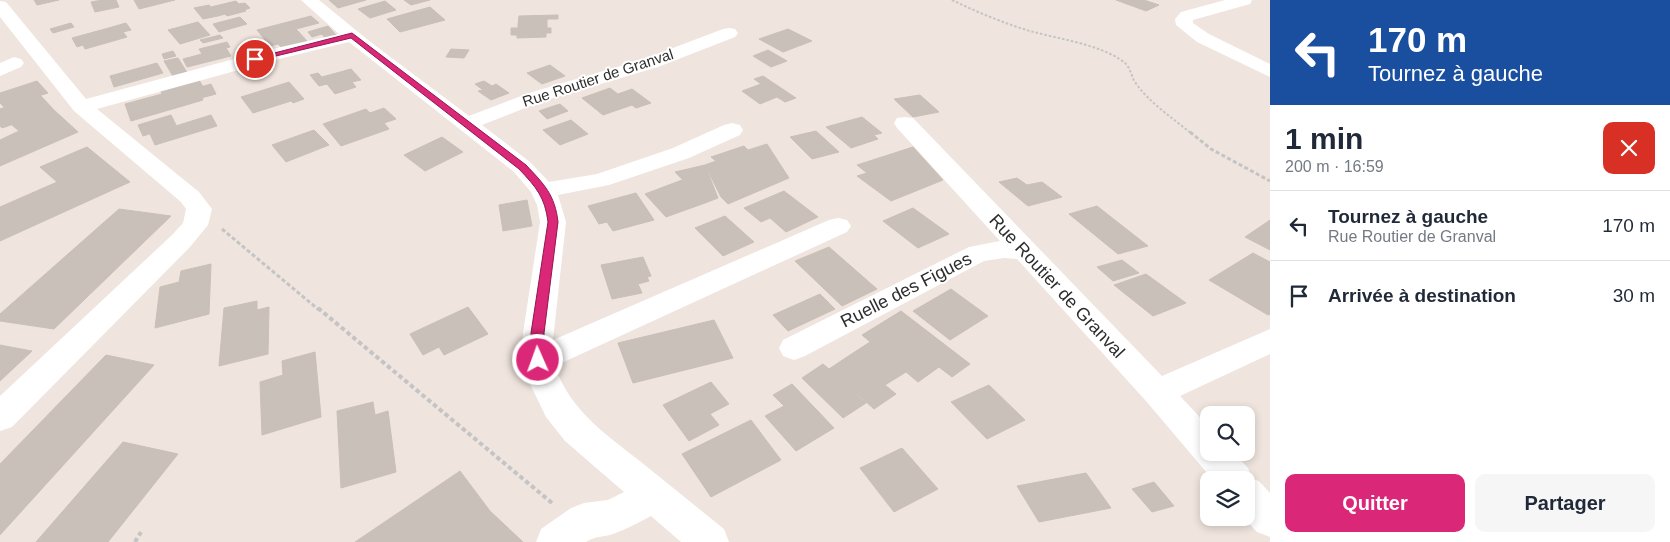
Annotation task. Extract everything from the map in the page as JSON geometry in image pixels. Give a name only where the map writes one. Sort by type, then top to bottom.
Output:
[{"type":"street","points":[[309,0],[357,40],[522,167],[544,190],[551,204],[553,222],[538,333],[538,360],[544,380],[558,407],[577,431],[710,542]]},
{"type":"street","points":[[1244,0],[1187,16],[1184,19],[1185,24],[1203,38],[1270,71]]},
{"type":"street","points":[[0,6],[81,108],[190,196],[199,209],[195,225],[181,241],[0,417]]},
{"type":"street","name":"Rue Routier de Granval","points":[[466,124],[536,97],[651,62],[729,33]]},
{"type":"street","points":[[323,62],[337,57],[357,40]]},
{"type":"street","points":[[81,108],[270,55],[357,40]]},
{"type":"street","points":[[211,71],[225,78],[243,79],[272,73]]},
{"type":"street","name":"Rue Routier de Granval","points":[[905,122],[1157,392],[1200,441]]},
{"type":"street","points":[[544,190],[601,180],[681,153],[732,130]]},
{"type":"street","points":[[538,360],[838,226]]},
{"type":"street","name":"Ruelle des Figues","points":[[794,348],[978,253],[1004,249],[1024,251]]},
{"type":"street","points":[[1157,392],[1270,341]]},
{"type":"street","name":"Rue Routier de Granval","points":[[1218,461],[1227,471]]},
{"type":"street","points":[[554,542],[584,521],[610,516],[655,496]]},
{"type":"street","points":[[1255,502],[1270,519]]},
{"type":"path","points":[[952,0],[980,13],[1028,30],[1088,46],[1121,60],[1130,68],[1135,82],[1160,108],[1212,149],[1270,182]]},
{"type":"path","points":[[199,209],[562,511],[584,521]]},
{"type":"path","points":[[134,542],[141,532]]},
{"type":"building","points":[[34,0],[59,0],[37,5]]},
{"type":"building","points":[[116,0],[119,7],[95,12],[91,2]]},
{"type":"building","points":[[134,0],[175,0],[139,9]]},
{"type":"building","points":[[329,0],[366,0],[338,8]]},
{"type":"building","points":[[404,0],[430,0],[411,5]]},
{"type":"building","points":[[1116,0],[1144,0],[1159,5],[1146,11]]},
{"type":"building","points":[[236,1],[239,4],[245,3],[250,8],[244,10],[246,11],[227,16],[225,14],[218,16],[211,7]]},
{"type":"building","points":[[385,1],[396,10],[370,18],[358,9]]},
{"type":"building","points":[[209,5],[218,16],[203,19],[194,8]]},
{"type":"building","points":[[430,7],[445,20],[400,32],[387,19]]},
{"type":"building","points":[[558,15],[558,19],[547,19],[547,24],[518,25],[519,16]]},
{"type":"building","points":[[311,16],[319,23],[296,29],[307,41],[282,48],[278,44],[270,46],[257,30]]},
{"type":"building","points":[[240,17],[247,24],[219,32],[213,24]]},
{"type":"building","points":[[198,22],[210,35],[180,44],[168,30]]},
{"type":"building","points":[[71,23],[74,27],[53,33],[50,29]]},
{"type":"building","points":[[126,23],[131,30],[123,32],[127,37],[113,41],[105,29]]},
{"type":"building","points":[[547,24],[547,28],[551,28],[551,33],[546,33],[546,37],[517,38],[517,35],[511,35],[511,28],[518,28],[518,25]]},
{"type":"building","points":[[328,26],[336,35],[325,38],[322,34],[312,37],[308,32]]},
{"type":"building","points":[[105,29],[113,41],[85,49],[83,45],[77,47],[72,38]]},
{"type":"building","points":[[788,29],[812,41],[783,52],[759,39]]},
{"type":"building","points":[[220,35],[223,38],[203,43],[200,40]]},
{"type":"building","points":[[227,42],[230,47],[226,48],[231,56],[187,67],[183,59],[202,54],[199,49]]},
{"type":"building","points":[[451,49],[469,50],[464,58],[446,57]]},
{"type":"building","points":[[768,50],[787,61],[771,67],[753,56]]},
{"type":"building","points":[[173,51],[176,56],[164,59],[162,54]]},
{"type":"building","points":[[178,58],[188,74],[174,78],[164,61]]},
{"type":"building","points":[[157,63],[163,73],[114,87],[110,76]]},
{"type":"building","points":[[550,65],[565,76],[542,84],[527,73]]},
{"type":"building","points":[[351,69],[361,80],[352,82],[356,87],[335,94],[327,84],[319,86],[310,75],[318,73],[322,77]]},
{"type":"building","points":[[763,76],[796,98],[785,102],[777,97],[760,104],[742,91],[761,84],[754,79]]},
{"type":"building","points":[[198,78],[203,87],[164,99],[160,89]]},
{"type":"building","points":[[37,81],[48,93],[4,107],[0,103],[0,93]]},
{"type":"building","points":[[484,81],[492,86],[496,84],[509,93],[491,100],[478,91],[483,90],[475,84]]},
{"type":"building","points":[[289,82],[304,99],[293,103],[291,101],[253,113],[241,97]]},
{"type":"building","points":[[211,84],[216,94],[201,98],[197,88]]},
{"type":"building","points":[[610,88],[632,105],[603,115],[582,98]]},
{"type":"building","points":[[632,89],[651,103],[636,108],[618,94]]},
{"type":"building","points":[[198,90],[203,100],[169,110],[164,99]]},
{"type":"building","points":[[162,94],[169,110],[131,121],[125,104]]},
{"type":"building","points":[[40,95],[54,110],[2,128],[0,126],[0,109]]},
{"type":"building","points":[[920,95],[939,112],[913,117],[894,99]]},
{"type":"building","points":[[560,104],[568,111],[547,119],[539,111]]},
{"type":"building","points":[[384,108],[396,119],[384,123],[389,129],[341,146],[323,124],[366,109],[370,113]]},
{"type":"building","points":[[54,110],[78,132],[0,166],[0,140],[19,131],[12,125]]},
{"type":"building","points":[[171,115],[176,125],[143,136],[138,125]]},
{"type":"building","points":[[211,115],[217,126],[155,145],[150,134]]},
{"type":"building","points":[[862,117],[882,133],[874,135],[878,139],[851,148],[826,127]]},
{"type":"building","points":[[571,120],[588,134],[560,145],[543,130]]},
{"type":"building","points":[[314,130],[329,145],[286,162],[272,145]]},
{"type":"building","points":[[816,131],[839,152],[812,159],[790,137]]},
{"type":"building","points":[[442,137],[463,152],[425,171],[404,155]]},
{"type":"building","points":[[767,144],[789,178],[728,204],[721,197],[705,165],[716,161],[711,157],[744,146],[748,150]]},
{"type":"building","points":[[87,147],[130,182],[0,241],[0,207],[57,182],[40,167]]},
{"type":"building","points":[[913,147],[943,180],[891,201],[857,176],[867,173],[857,165]]},
{"type":"building","points":[[705,165],[718,198],[705,203],[675,172]]},
{"type":"building","points":[[1017,178],[1027,185],[1042,182],[1062,197],[1028,206],[999,182]]},
{"type":"building","points":[[682,180],[705,203],[666,217],[645,194]]},
{"type":"building","points":[[784,191],[818,217],[786,232],[770,218],[761,222],[744,208]]},
{"type":"building","points":[[636,193],[654,220],[613,231],[607,222],[599,224],[588,206]]},
{"type":"building","points":[[527,200],[532,226],[503,231],[499,205]]},
{"type":"building","points":[[1097,206],[1148,246],[1118,254],[1069,214]]},
{"type":"building","points":[[913,208],[949,234],[918,248],[883,221]]},
{"type":"building","points":[[119,209],[171,216],[54,329],[0,321],[0,314]]},
{"type":"building","points":[[725,216],[754,242],[723,256],[695,228]]},
{"type":"building","points":[[1270,220],[1270,250],[1245,237]]},
{"type":"building","points":[[829,247],[877,289],[842,306],[795,261]]},
{"type":"building","points":[[1253,253],[1270,262],[1270,314],[1268,315],[1209,280]]},
{"type":"building","points":[[643,257],[651,276],[647,277],[649,281],[638,284],[642,293],[612,299],[601,265]]},
{"type":"building","points":[[1122,260],[1139,273],[1113,281],[1097,267]]},
{"type":"building","points":[[211,264],[209,314],[155,328],[160,287],[179,282],[181,271]]},
{"type":"building","points":[[1146,274],[1186,303],[1153,316],[1114,285]]},
{"type":"building","points":[[951,289],[988,316],[950,340],[913,311]]},
{"type":"building","points":[[820,294],[835,309],[788,331],[773,315]]},
{"type":"building","points":[[257,301],[257,310],[269,307],[268,354],[219,366],[224,308]]},
{"type":"building","points":[[468,307],[488,334],[444,355],[439,347],[423,355],[410,334]]},
{"type":"building","points":[[901,311],[970,364],[952,377],[939,367],[918,382],[862,335]]},
{"type":"building","points":[[714,320],[733,358],[633,383],[618,343]]},
{"type":"building","points":[[870,342],[906,372],[885,385],[850,355]]},
{"type":"building","points":[[0,345],[32,351],[0,381]]},
{"type":"building","points":[[315,352],[321,417],[262,435],[260,382],[283,375],[282,361]]},
{"type":"building","points":[[106,355],[154,365],[0,535],[0,464]]},
{"type":"building","points":[[850,355],[896,394],[874,409],[829,369]]},
{"type":"building","points":[[823,364],[866,403],[843,418],[802,378]]},
{"type":"building","points":[[711,382],[729,404],[710,414],[719,425],[689,441],[663,405]]},
{"type":"building","points":[[792,384],[834,428],[796,451],[765,416],[784,406],[773,395]]},
{"type":"building","points":[[989,385],[1025,420],[987,439],[951,402]]},
{"type":"building","points":[[373,402],[375,415],[388,411],[396,472],[341,488],[337,411]]},
{"type":"building","points":[[751,420],[781,460],[711,497],[682,454]]},
{"type":"building","points":[[123,442],[178,454],[108,542],[36,542]]},
{"type":"building","points":[[902,448],[938,489],[894,512],[860,468]]},
{"type":"building","points":[[460,471],[490,511],[447,542],[355,542]]},
{"type":"building","points":[[1086,473],[1111,508],[1039,522],[1017,486]]},
{"type":"building","points":[[1154,482],[1174,506],[1152,512],[1132,489]]},
{"type":"building","points":[[490,511],[523,542],[447,542]]},
{"type":"route","points":[[255,59],[352,36],[522,167],[540,185],[551,204],[553,222],[538,333],[538,360]]}]
